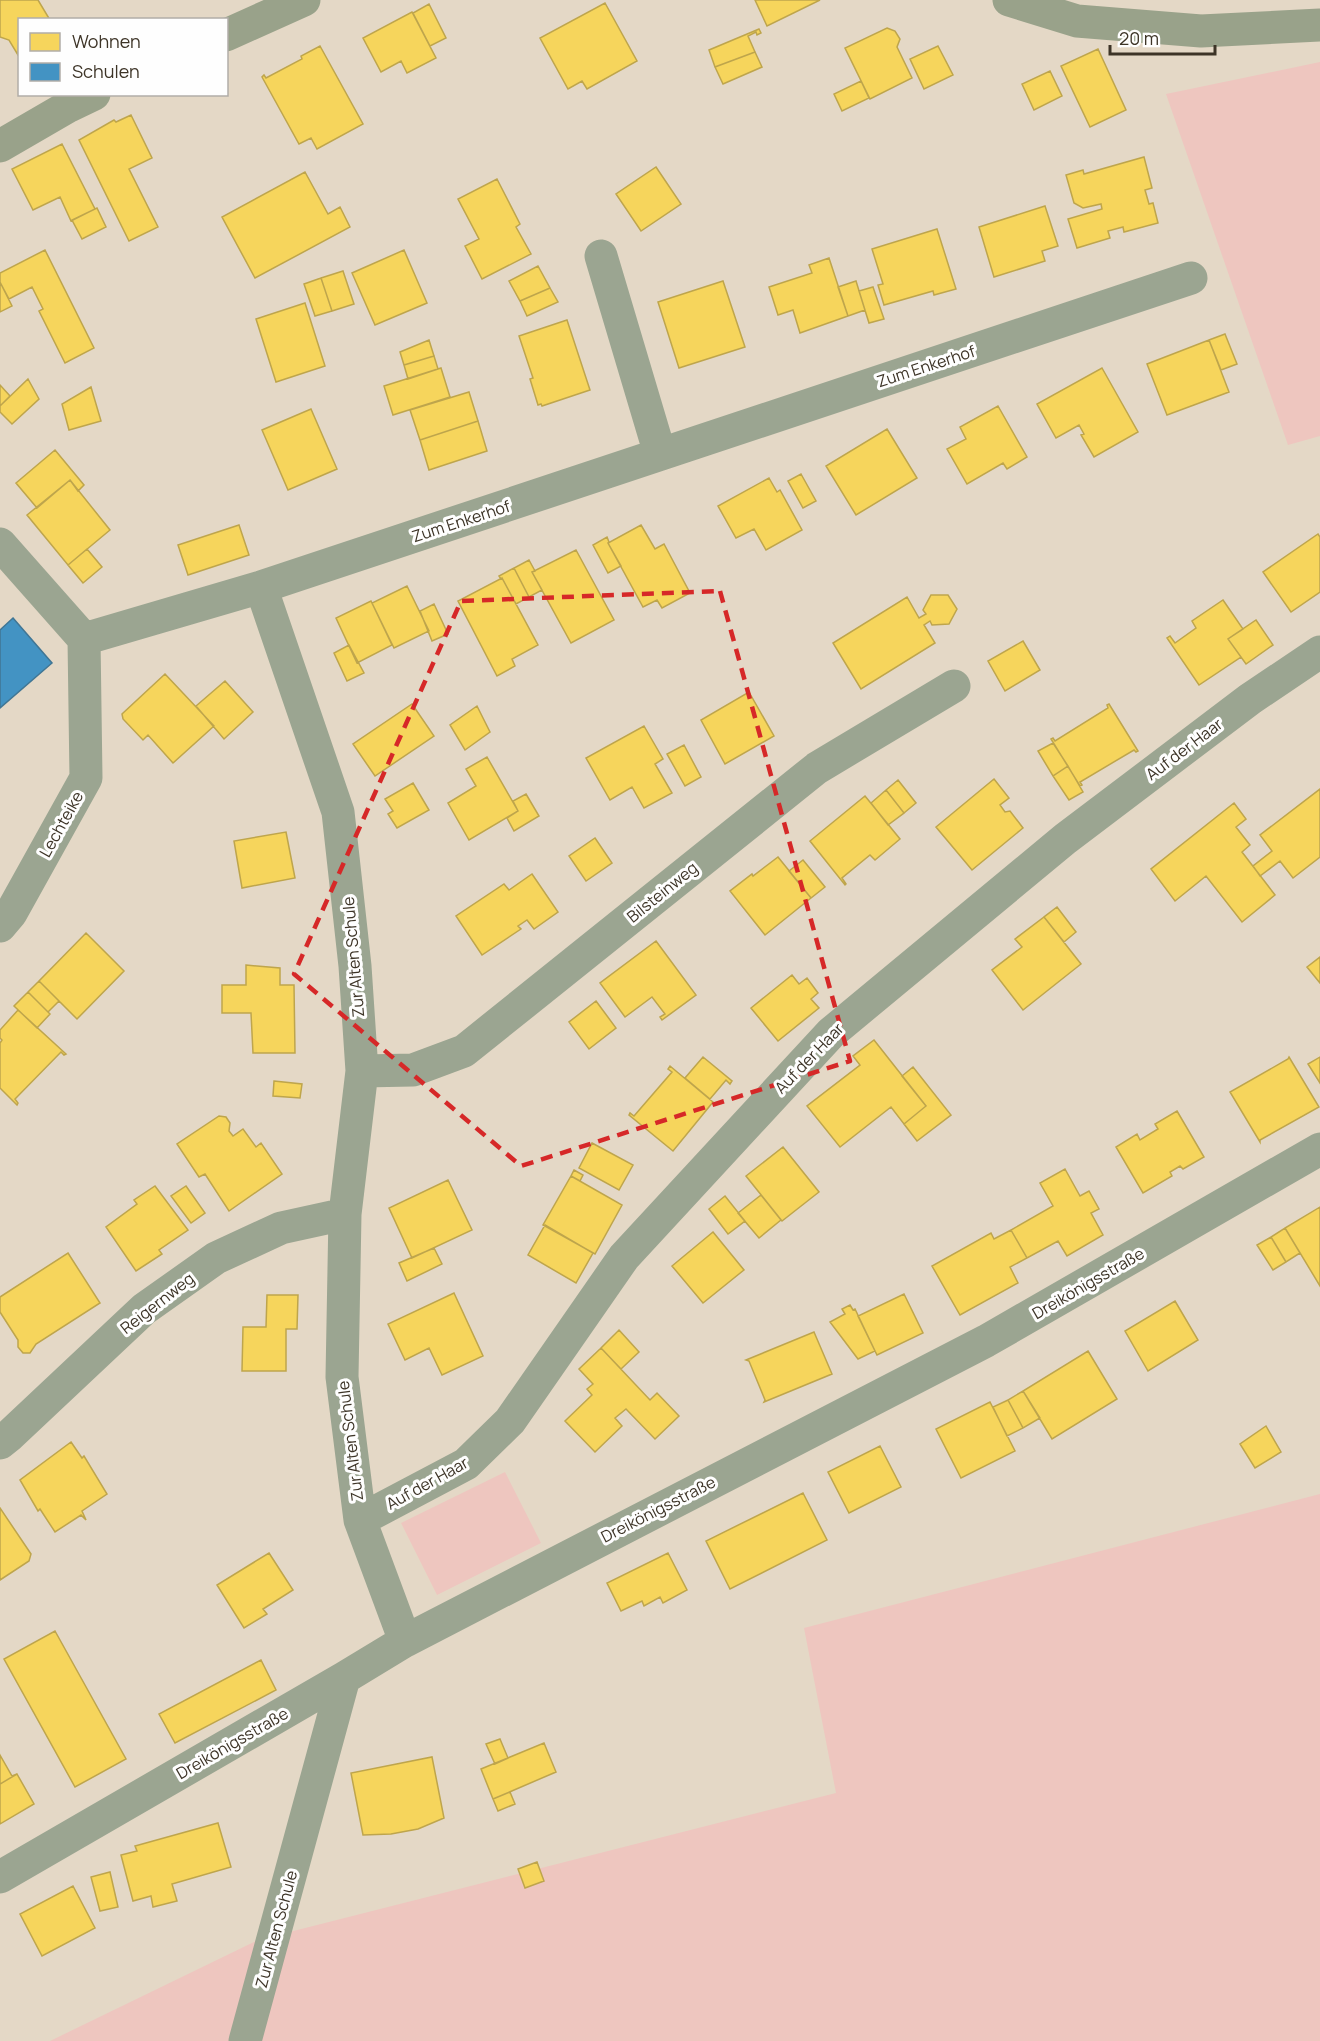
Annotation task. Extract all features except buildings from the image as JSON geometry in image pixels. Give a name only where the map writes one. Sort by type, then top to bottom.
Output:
[{"type":"main road","points":[[228,34],[304,0]]},
{"type":"main road","points":[[1009,0],[1077,21],[1201,31],[1320,25]]},
{"type":"main road","points":[[0,146],[90,96]]},
{"type":"street","points":[[601,256],[660,454]]},
{"type":"street","name":"Zum Enkerhof","points":[[261,587],[1191,278]]},
{"type":"street","points":[[0,544],[84,639],[261,587]]},
{"type":"street","name":"Zur Alten Schule","points":[[261,587],[338,812],[355,966],[362,1071],[345,1214],[342,1377],[360,1520],[405,1641]]},
{"type":"street","name":"Lechteike","points":[[0,926],[11,913],[86,778],[84,639]]},
{"type":"street","name":"Auf der Haar","points":[[360,1520],[466,1464],[510,1421],[624,1257],[831,1033],[1065,839],[1250,699],[1320,652]]},
{"type":"street","name":"Bilsteinweg","points":[[362,1071],[413,1070],[464,1051],[817,768],[954,686]]},
{"type":"street","name":"Dreikönigsstraße","points":[[0,1877],[405,1641],[986,1341],[1320,1149]]},
{"type":"street","name":"Reigernweg","points":[[0,1443],[144,1309],[216,1258],[281,1228],[345,1214]]},
{"type":"street","name":"Zur Alten Schule","points":[[245,2041],[344,1678]]},
{"type":"highlighted area","points":[[720,591],[850,1061],[521,1166],[294,974],[461,601]]},
{"type":"shaded area","points":[[1320,62],[1320,436],[1288,445],[1166,94]]},
{"type":"shaded area","points":[[505,1472],[541,1543],[437,1595],[401,1523]]},
{"type":"shaded area","points":[[1320,1494],[1320,2041],[50,2041],[258,1940],[836,1793],[804,1628]]}]
